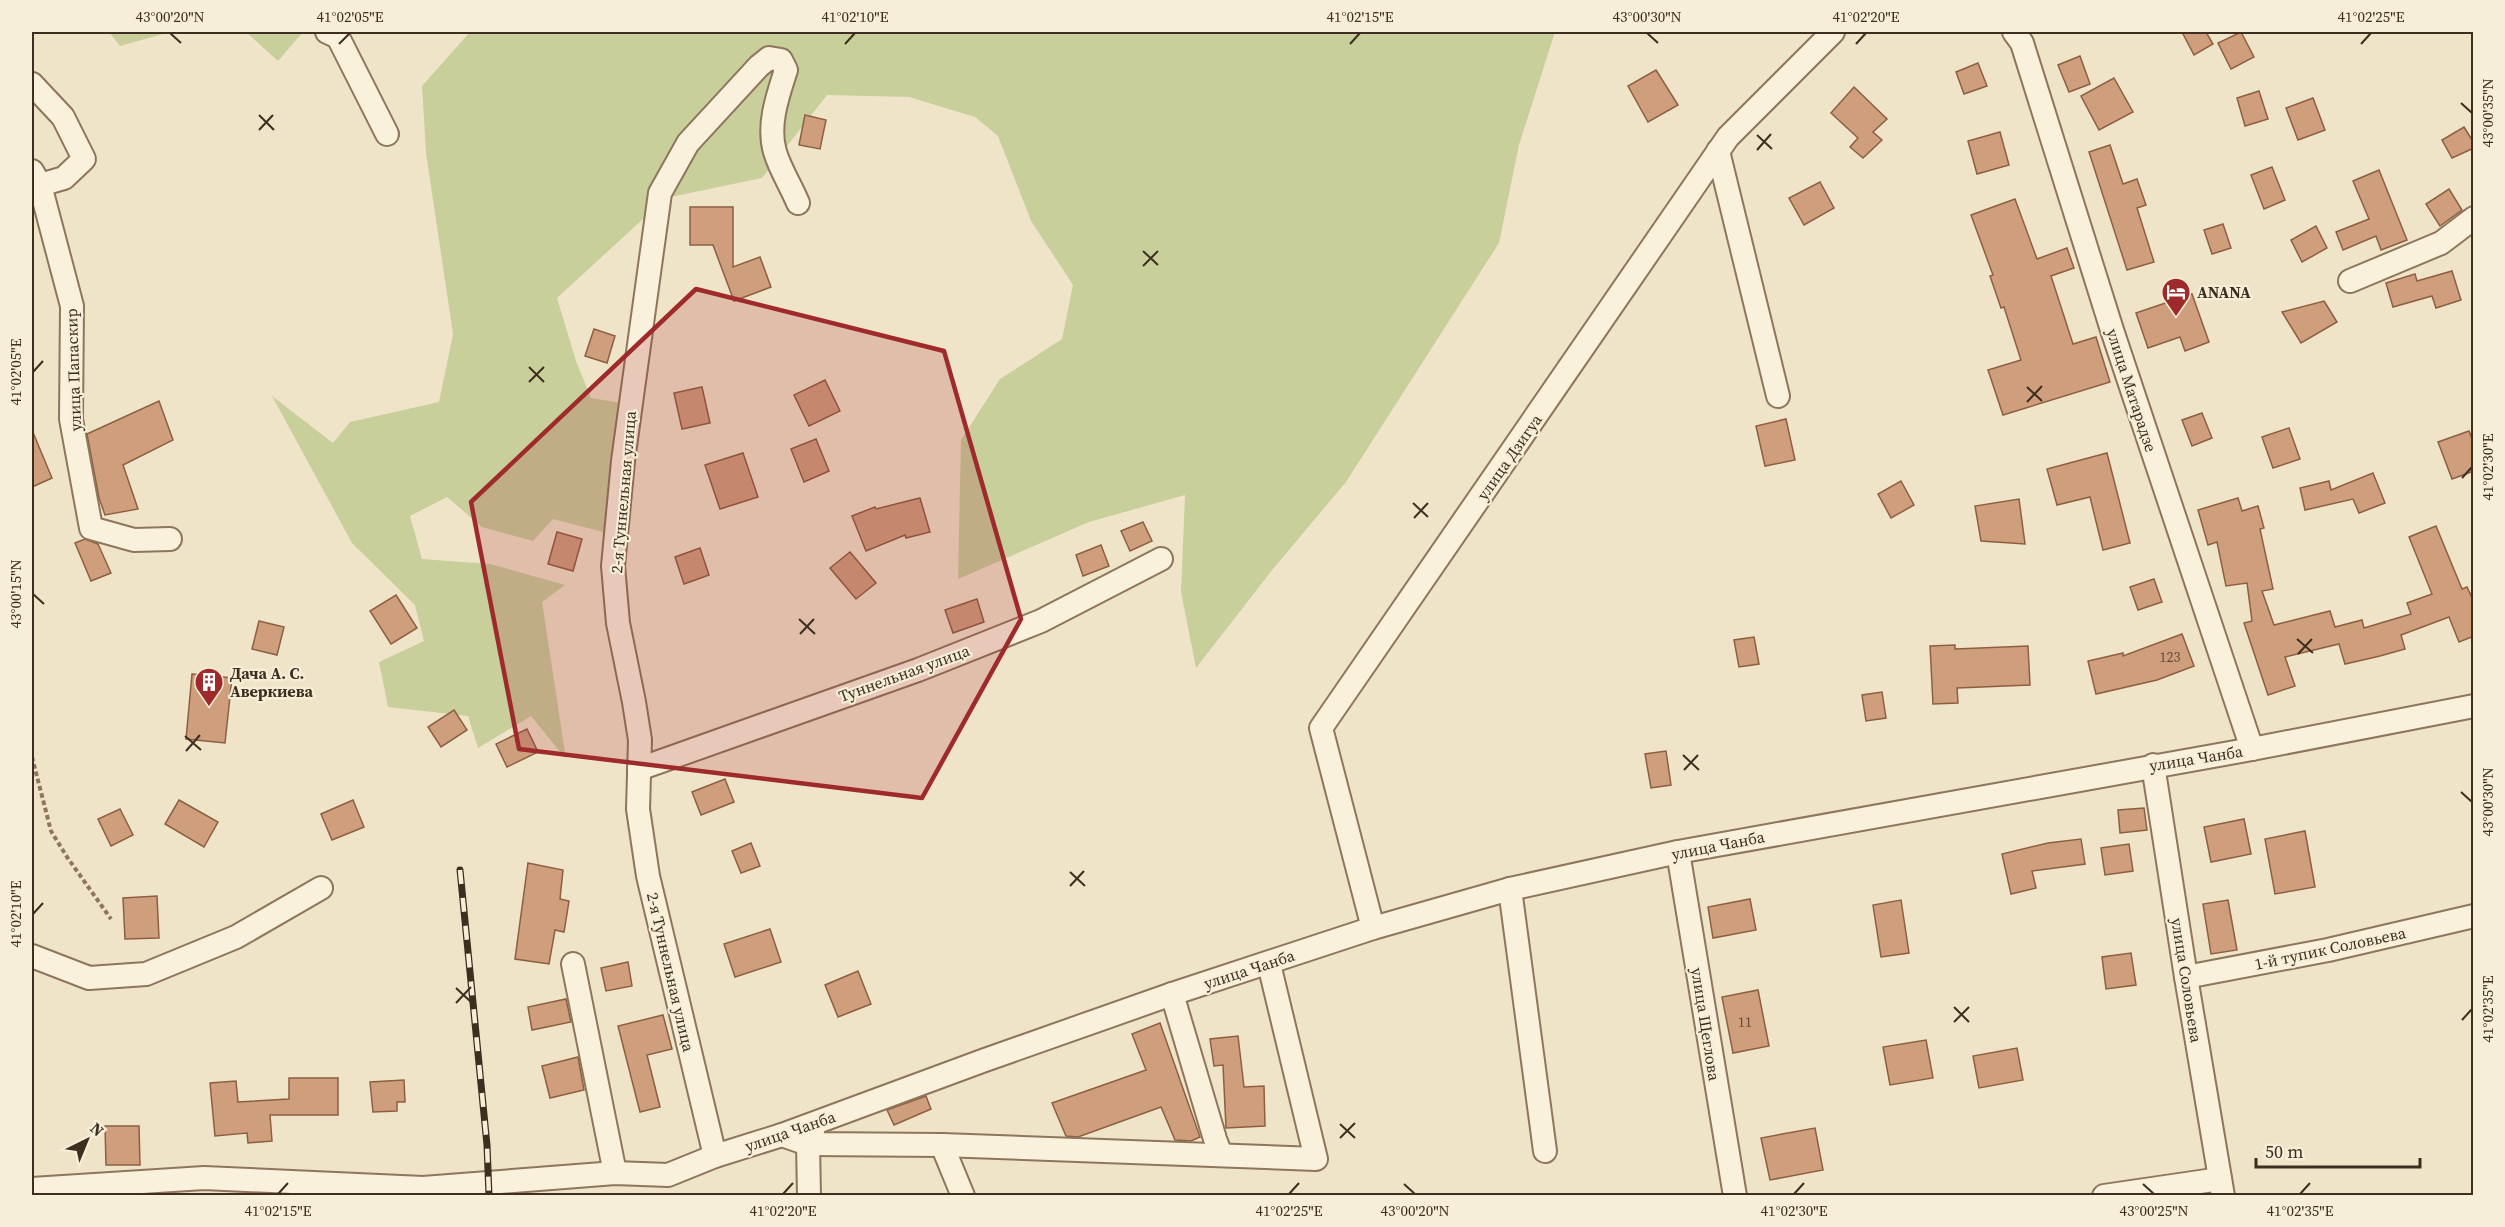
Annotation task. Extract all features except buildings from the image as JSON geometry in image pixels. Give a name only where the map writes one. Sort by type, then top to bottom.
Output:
[{"type":"street","name":"улица Дзигуа","points":[[1373,928],[1321,728],[1728,137],[1833,32]]},
{"type":"street","name":"улица Матарадзе","points":[[2014,32],[2022,43],[2112,330],[2252,749]]},
{"type":"street","points":[[338,33],[387,134]]},
{"type":"street","name":"2-я Туннельная улица","points":[[715,1156],[648,876],[638,809],[640,740],[618,623],[613,566],[623,461],[660,192],[688,143],[769,58],[781,60],[786,70],[777,96],[772,126],[775,151],[798,203]]},
{"type":"street","points":[[32,84],[63,117],[84,159],[64,178],[36,178]]},
{"type":"street","points":[[1718,151],[1778,396]]},
{"type":"street","name":"улица Папаскир","points":[[36,178],[72,306],[71,419],[91,528],[134,540],[170,538]]},
{"type":"street","points":[[2350,281],[2441,243],[2474,218]]},
{"type":"street","name":"Туннельная улица","points":[[639,769],[918,670],[1041,621],[1161,559]]},
{"type":"street","name":"улица Чанба","points":[[32,1190],[204,1178],[423,1188],[615,1173],[668,1175],[715,1156],[782,1135],[1172,994],[1373,928],[1510,889],[1678,852],[2252,749],[2474,706]]},
{"type":"street","name":"улица Соловьева","points":[[2153,765],[2221,1187]]},
{"type":"street","name":"улица Щеглова","points":[[1678,852],[1735,1196]]},
{"type":"street","points":[[36,959],[89,978],[146,974],[236,937],[321,888]]},
{"type":"street","points":[[1510,889],[1545,1151]]},
{"type":"street","name":"1-й тупик Соловьева","points":[[2186,978],[2328,950],[2474,916]]},
{"type":"street","points":[[573,964],[615,1173]]},
{"type":"street","points":[[782,1135],[808,1144],[942,1144],[1316,1159],[1269,964]]},
{"type":"street","points":[[1172,994],[1221,1155]]},
{"type":"street","points":[[809,1196],[808,1144],[816,1122]]},
{"type":"street","points":[[942,1144],[963,1196]]},
{"type":"street","points":[[2104,1196],[2221,1187]]},
{"type":"path","points":[[32,757],[51,831],[111,919]]},
{"type":"highlighted area","points":[[696,289],[944,351],[1021,619],[922,798],[519,749],[471,502]]},
{"type":"green space","points":[[109,32],[170,32],[120,46]]},
{"type":"green space","points":[[246,32],[303,32],[278,61]]},
{"type":"green space","points":[[470,32],[1555,32],[1519,145],[1499,243],[1346,482],[1273,569],[1196,668],[1181,592],[1185,495],[1089,522],[958,579],[961,440],[1000,379],[1062,339],[1073,285],[1031,221],[998,136],[975,117],[909,97],[827,95],[762,178],[666,198],[557,298],[576,361],[591,398],[621,403],[607,533],[553,519],[533,541],[482,527],[447,497],[410,516],[422,559],[490,564],[565,585],[542,602],[566,759],[531,716],[478,748],[468,716],[388,707],[379,662],[424,641],[415,605],[352,543],[272,396],[333,443],[350,422],[439,402],[453,334],[426,153],[422,86]]},
{"type":"railway","points":[[460,870],[487,1145],[489,1196]]},
{"type":"place","name":"ANANA","points":[[2176,318]]},
{"type":"place","name":"Дача А. С. Аверкиева","points":[[209,708]]}]
